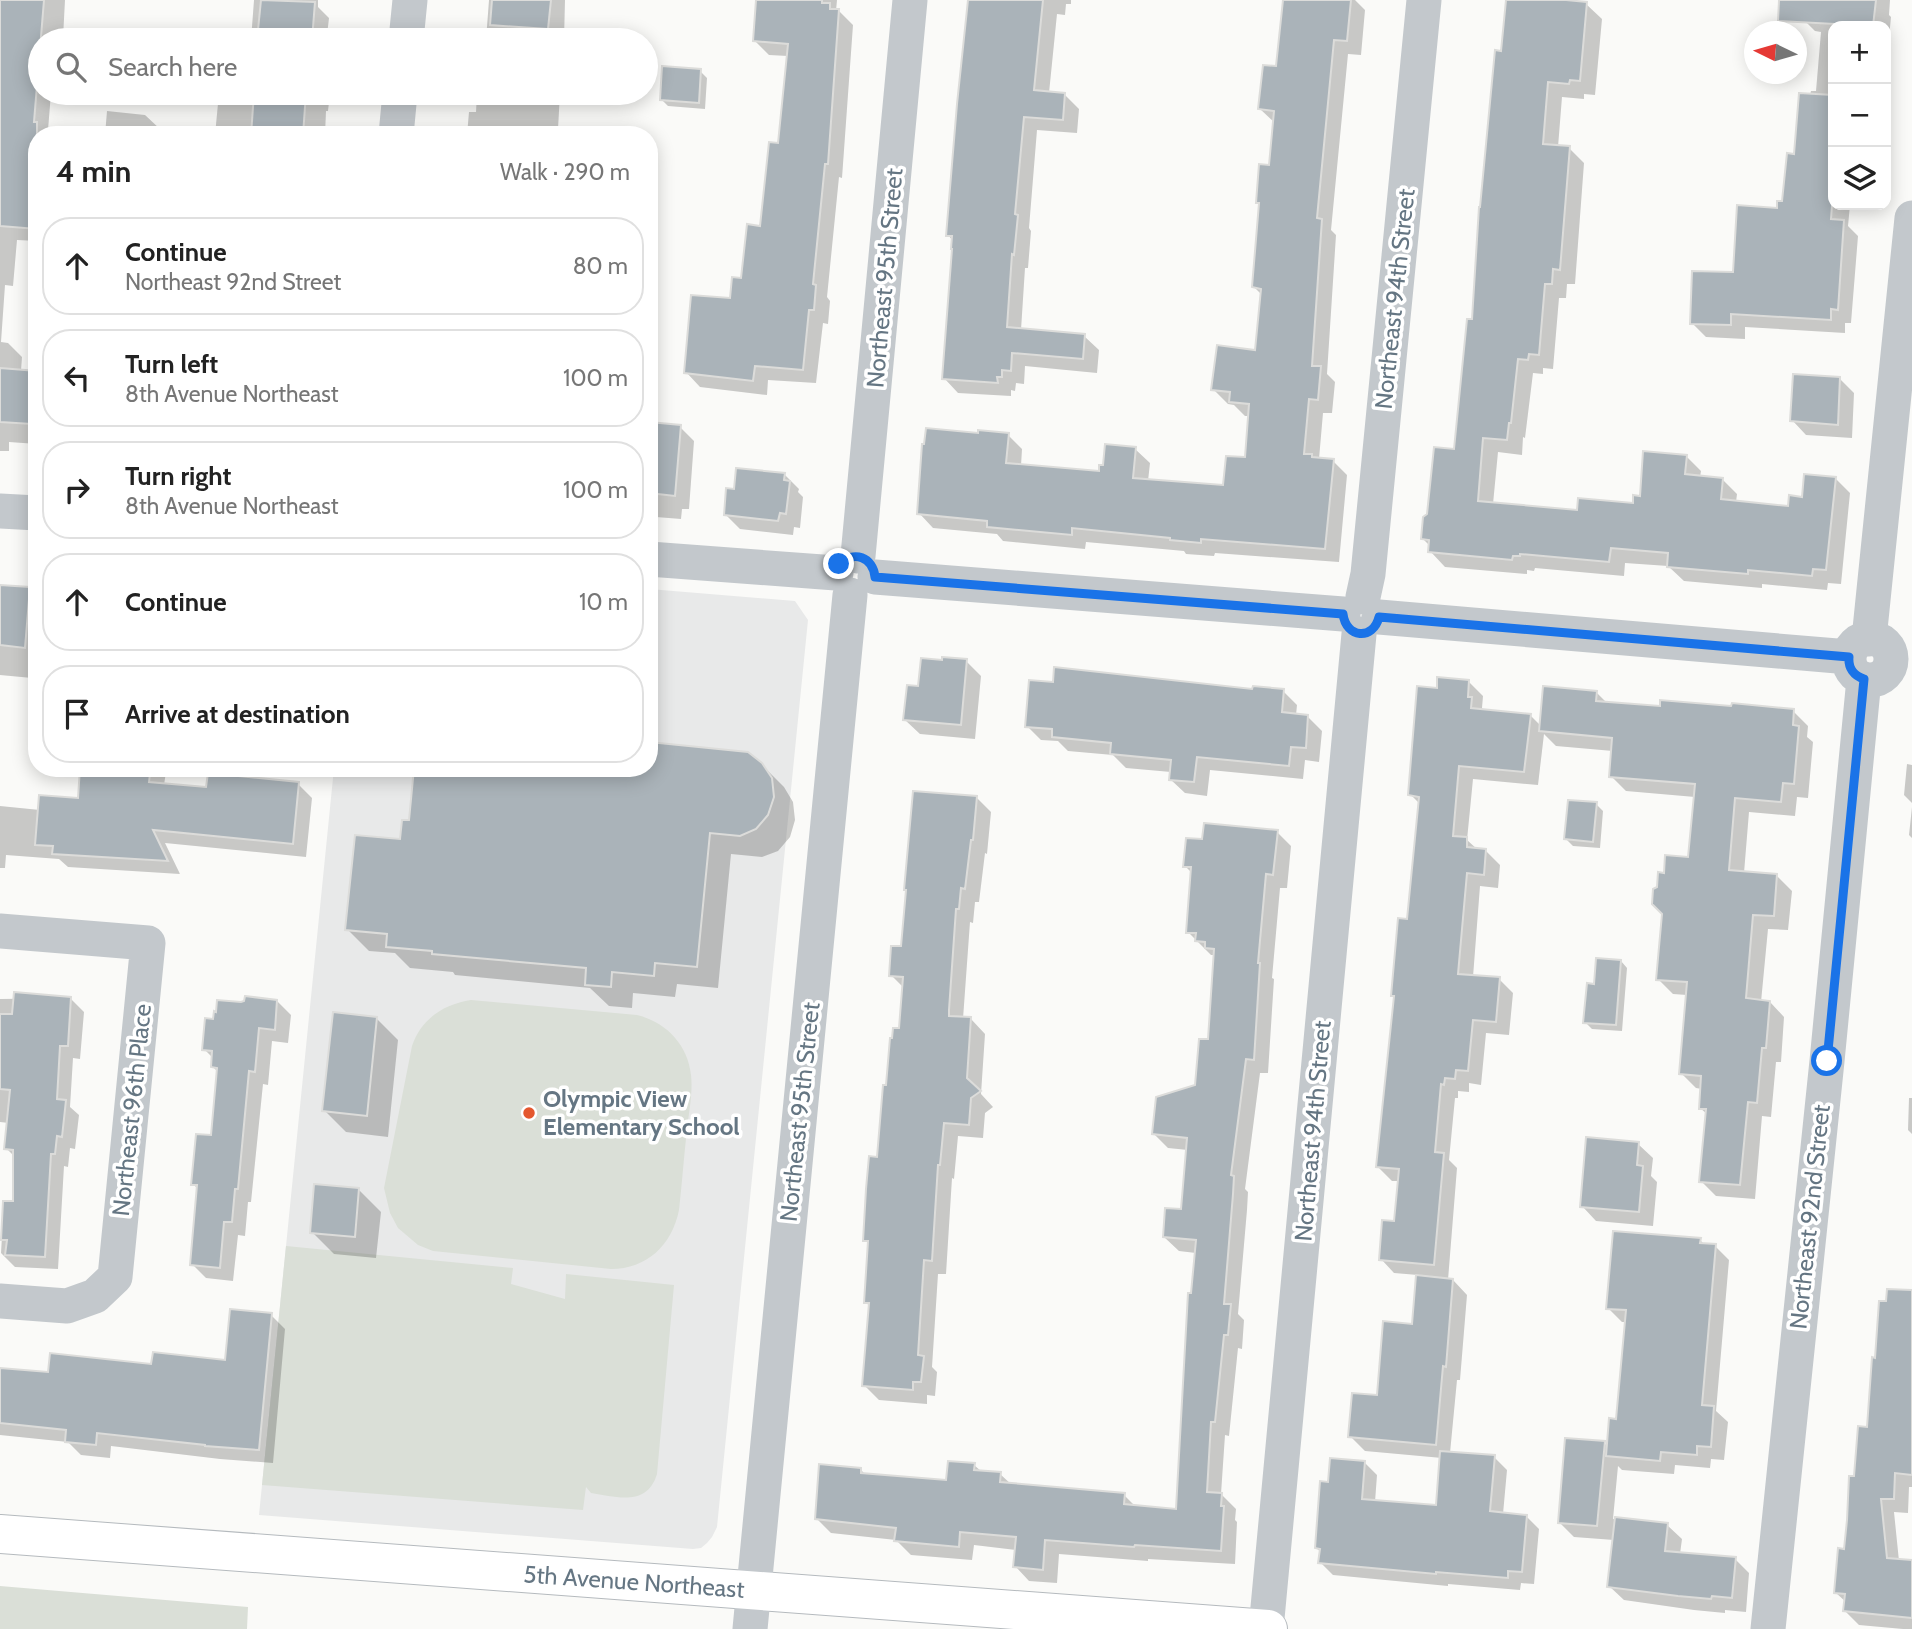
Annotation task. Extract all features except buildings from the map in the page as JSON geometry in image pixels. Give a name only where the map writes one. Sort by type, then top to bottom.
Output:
[{"type":"main road","name":"5th Avenue Northeast","points":[[0,1534],[1266,1629]]},
{"type":"street","points":[[407,28],[410,0]]},
{"type":"street","name":"Northeast 95th Street","points":[[750,1629],[910,0]]},
{"type":"street","name":"Northeast 94th Street","points":[[1266,1629],[1361,615],[1424,0]]},
{"type":"street","points":[[397,126],[399,105]]},
{"type":"street","name":"Northeast 92nd Street","points":[[1768,1629],[1827,1061],[1877,660],[1912,218]]},
{"type":"street","points":[[0,511],[28,513]]},
{"type":"street","points":[[658,560],[1361,615],[1877,660]]},
{"type":"street","name":"Northeast 96th Place","points":[[0,931],[148,943],[115,1276],[95,1297],[66,1306],[0,1301]]},
{"type":"shaded area","name":"Olympic View Elementary School","points":[[658,590],[795,601],[808,620],[717,1527],[712,1537],[701,1548],[693,1549],[259,1515],[333,777],[658,777]]},
{"type":"shaded area","points":[[471,1000],[637,1015],[657,1023],[674,1036],[689,1064],[692,1088],[679,1210],[676,1223],[656,1253],[636,1265],[611,1269],[433,1251],[418,1245],[398,1228],[390,1213],[384,1188],[412,1046],[421,1028],[435,1014],[452,1005]]},
{"type":"shaded area","points":[[286,1246],[513,1268],[511,1284],[565,1299],[566,1274],[674,1285],[657,1474],[652,1484],[639,1496],[630,1497],[591,1493],[586,1487],[583,1510],[262,1485]]},
{"type":"shaded area","points":[[0,1586],[248,1607],[247,1629],[0,1629]]},
{"type":"place","name":"Olympic View Elementary School","points":[[529,1113]]},
{"type":"route","points":[[839,564],[856,556],[872,564],[875,577],[1343,614],[1347,627],[1360,634],[1373,629],[1378,624],[1379,617],[1849,657],[1854,673],[1864,679],[1827,1061]]}]
